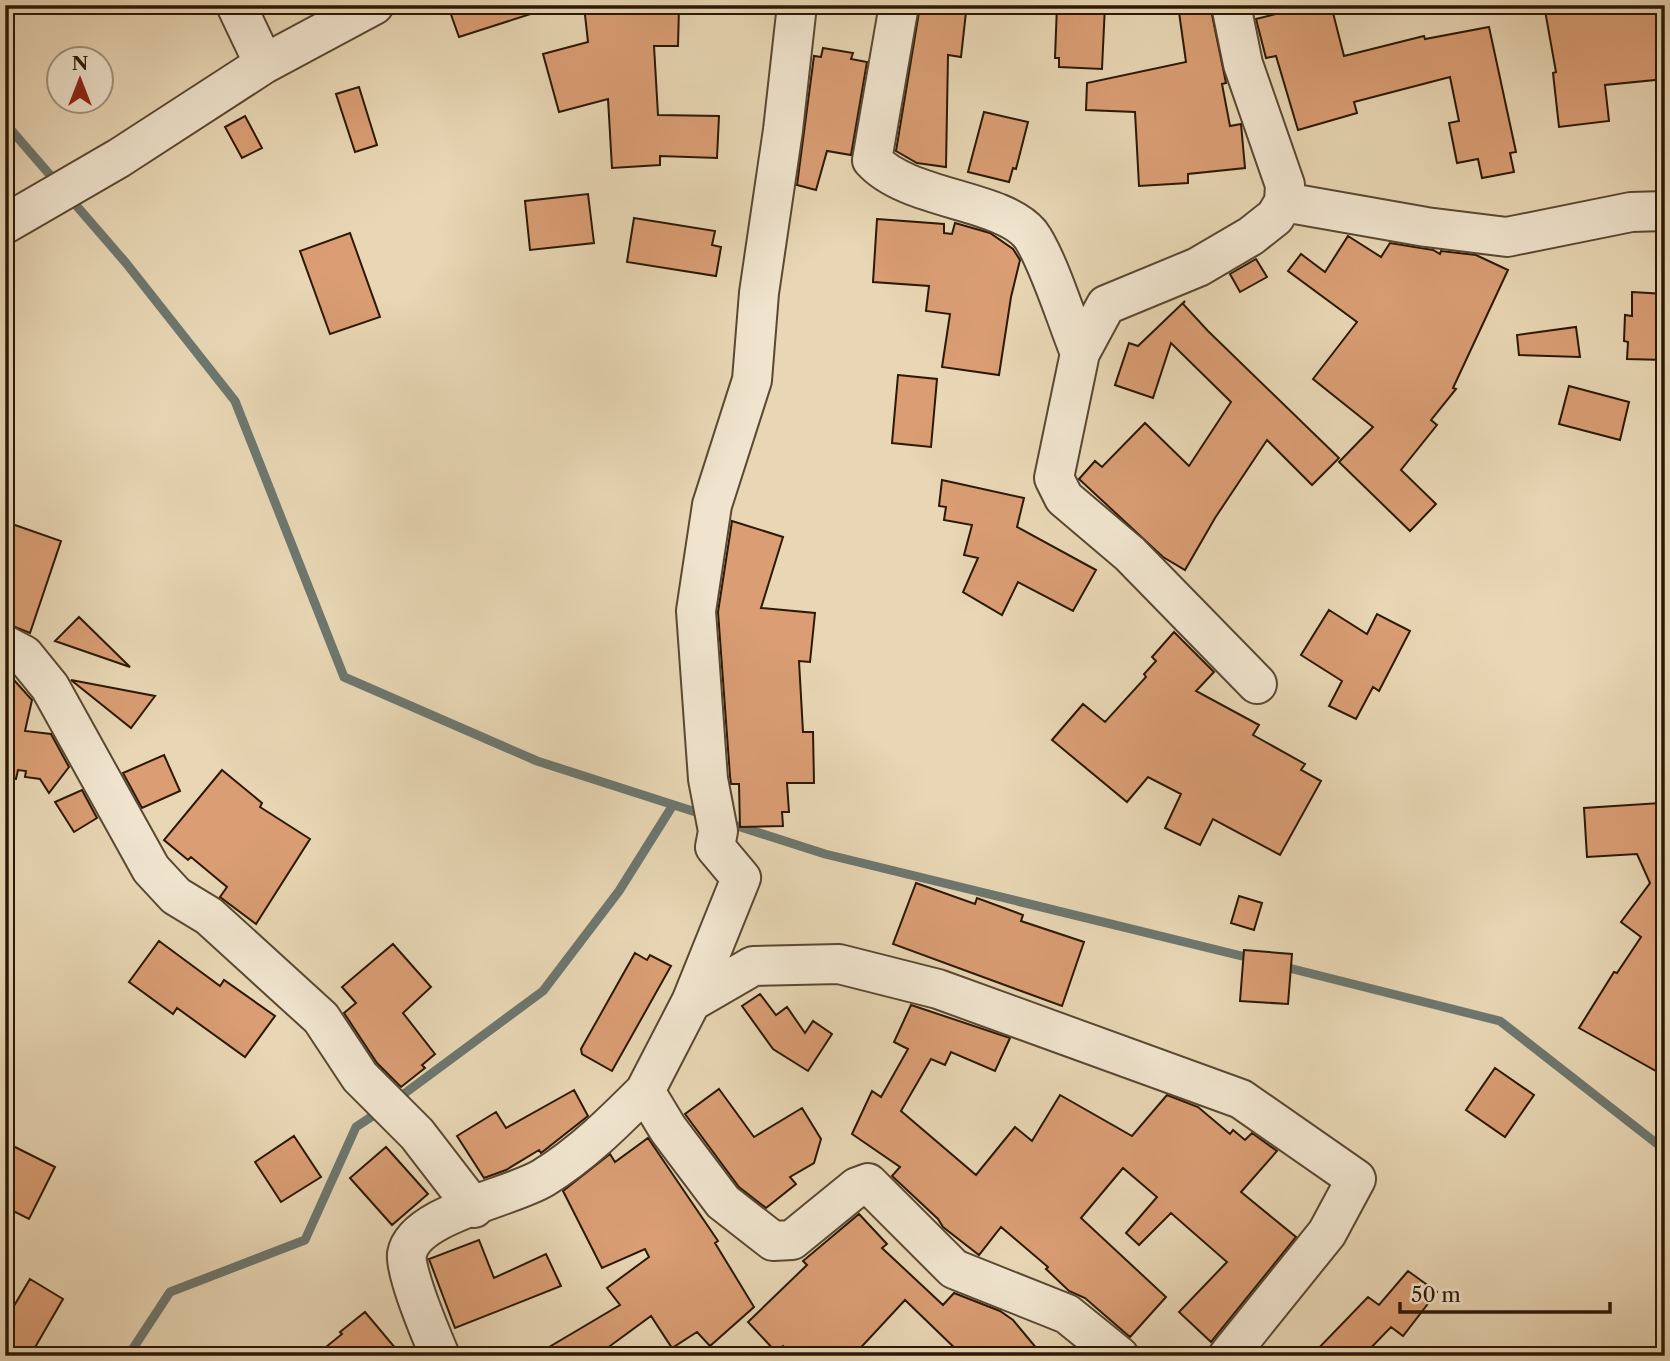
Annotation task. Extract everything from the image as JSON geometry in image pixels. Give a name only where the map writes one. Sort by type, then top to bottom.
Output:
[{"type":"street","points":[[236,5],[264,64]]},
{"type":"street","points":[[5,224],[119,158],[264,64],[374,5]]},
{"type":"street","points":[[440,1356],[406,1257],[411,1240],[430,1224],[541,1179],[593,1143],[645,1091],[691,1002],[741,878],[715,847],[718,831],[708,779],[696,611],[712,505],[752,380],[759,293],[783,130],[797,5]]},
{"type":"street","points":[[899,5],[872,160],[880,169],[916,187],[1013,220],[1030,234],[1080,353]]},
{"type":"street","points":[[1055,292],[1106,305],[1198,267],[1251,236],[1275,217],[1284,202],[1285,185],[1244,64],[1231,5]]},
{"type":"street","points":[[1284,202],[1426,227],[1507,237],[1631,212],[1665,211]]},
{"type":"street","points":[[1106,305],[1080,353],[1056,458],[1054,478],[1064,498],[1130,554],[1257,684]]},
{"type":"street","points":[[5,645],[24,655],[50,687],[151,869],[176,896],[209,916],[321,1018],[360,1077],[417,1134],[474,1208]]},
{"type":"street","points":[[691,1002],[753,966],[839,964],[938,989],[1050,1033],[1241,1099],[1356,1179],[1327,1233],[1228,1356]]},
{"type":"street","points":[[645,1091],[668,1129],[723,1202],[773,1241],[792,1240],[857,1187],[868,1184],[954,1269],[1067,1314],[1119,1356]]},
{"type":"building","points":[[462,5],[542,5],[543,10],[459,37],[449,9]]},
{"type":"building","points":[[1057,5],[1105,5],[1102,69],[1059,67],[1059,58],[1055,58]]},
{"type":"building","points":[[1178,5],[1210,5],[1226,83],[1222,84],[1230,126],[1241,124],[1245,168],[1188,174],[1188,183],[1139,186],[1135,112],[1086,110],[1087,83],[1186,62]]},
{"type":"building","points":[[1312,5],[1331,5],[1344,56],[1424,36],[1425,39],[1489,27],[1516,152],[1510,153],[1514,172],[1482,178],[1478,159],[1457,163],[1449,123],[1459,121],[1450,77],[1354,102],[1357,113],[1298,130],[1276,56],[1266,58],[1256,19]]},
{"type":"building","points":[[1544,5],[1665,5],[1665,79],[1605,85],[1609,121],[1559,127],[1553,73],[1556,72]]},
{"type":"building","points":[[584,6],[679,7],[678,46],[654,46],[658,115],[719,116],[717,158],[660,156],[660,165],[612,168],[608,99],[559,112],[543,54],[588,42]]},
{"type":"building","points":[[920,6],[966,12],[961,57],[948,55],[946,167],[917,163],[896,151]]},
{"type":"building","points":[[823,48],[853,53],[851,59],[867,62],[851,155],[827,151],[816,190],[797,185],[814,56],[821,57]]},
{"type":"building","points":[[359,87],[377,145],[355,152],[336,94]]},
{"type":"building","points":[[984,112],[1028,122],[1016,169],[1013,168],[1009,182],[968,172]]},
{"type":"building","points":[[245,116],[262,148],[242,158],[225,127]]},
{"type":"building","points":[[588,194],[594,243],[530,250],[525,201]]},
{"type":"building","points":[[634,218],[715,231],[712,245],[721,247],[716,276],[627,262]]},
{"type":"building","points":[[877,219],[944,224],[944,233],[952,234],[955,223],[990,233],[1013,249],[1020,260],[1011,297],[999,375],[942,367],[950,314],[926,311],[929,286],[873,282]]},
{"type":"building","points":[[350,233],[380,317],[330,334],[300,251]]},
{"type":"building","points":[[1348,236],[1381,257],[1390,243],[1433,250],[1440,254],[1441,251],[1476,255],[1508,270],[1453,388],[1456,389],[1431,420],[1437,425],[1401,470],[1436,504],[1410,531],[1339,462],[1373,427],[1313,379],[1357,322],[1288,271],[1301,254],[1325,272]]},
{"type":"building","points":[[1256,259],[1267,277],[1240,292],[1230,274]]},
{"type":"building","points":[[1632,292],[1665,294],[1665,360],[1627,359],[1628,342],[1624,341],[1625,315],[1632,316]]},
{"type":"building","points":[[1185,301],[1183,304],[1208,331],[1339,458],[1312,485],[1267,440],[1215,518],[1185,570],[1163,557],[1079,479],[1095,461],[1102,467],[1145,423],[1189,466],[1231,402],[1171,343],[1153,398],[1115,385],[1129,343],[1138,346]]},
{"type":"building","points":[[1576,327],[1580,357],[1519,355],[1517,335]]},
{"type":"building","points":[[898,375],[937,379],[931,447],[892,443]]},
{"type":"building","points":[[1569,386],[1629,402],[1620,440],[1559,424]]},
{"type":"building","points":[[942,480],[1024,498],[1017,527],[1096,570],[1073,611],[1018,582],[1002,615],[963,592],[978,558],[964,555],[972,525],[944,520],[946,507],[939,506]]},
{"type":"building","points":[[732,521],[783,537],[761,608],[815,613],[810,662],[799,661],[803,732],[813,732],[814,783],[787,783],[789,812],[782,812],[783,826],[740,827],[739,784],[731,784],[718,612]]},
{"type":"building","points":[[12,524],[61,541],[30,633],[5,623],[5,545]]},
{"type":"building","points":[[1329,610],[1367,634],[1377,614],[1410,631],[1379,691],[1373,687],[1356,719],[1329,706],[1342,681],[1301,655]]},
{"type":"building","points":[[79,617],[130,667],[55,641]]},
{"type":"building","points":[[1174,632],[1214,672],[1196,691],[1259,725],[1253,735],[1305,764],[1301,770],[1321,781],[1280,855],[1213,819],[1200,845],[1165,828],[1181,794],[1148,777],[1127,802],[1052,740],[1083,704],[1105,722],[1146,677],[1144,674],[1156,661],[1152,657]]},
{"type":"building","points":[[5,670],[32,700],[25,731],[51,734],[69,767],[49,793],[40,779],[25,777],[26,771],[18,770],[16,779],[5,778]]},
{"type":"building","points":[[71,680],[155,696],[131,728]]},
{"type":"building","points":[[164,755],[180,791],[142,808],[123,773]]},
{"type":"building","points":[[222,770],[262,803],[260,807],[310,839],[256,924],[220,897],[227,887],[191,857],[188,860],[164,840]]},
{"type":"building","points":[[82,790],[97,818],[74,832],[55,802]]},
{"type":"building","points":[[1660,803],[1663,865],[1665,863],[1665,1076],[1579,1028],[1614,972],[1617,973],[1641,937],[1621,922],[1650,883],[1637,854],[1587,857],[1584,808]]},
{"type":"building","points":[[916,883],[975,904],[977,898],[1023,915],[1021,921],[1084,942],[1062,1006],[893,944]]},
{"type":"building","points":[[1239,896],[1262,903],[1254,930],[1231,923]]},
{"type":"building","points":[[159,941],[220,986],[224,980],[275,1016],[245,1057],[177,1008],[173,1014],[129,982]]},
{"type":"building","points":[[393,944],[431,987],[403,1013],[435,1054],[422,1065],[425,1068],[401,1087],[377,1063],[344,1013],[356,1003],[342,987]]},
{"type":"building","points":[[1244,950],[1292,954],[1288,1004],[1240,1001]]},
{"type":"building","points":[[635,953],[647,960],[650,955],[671,966],[612,1071],[582,1054],[581,1049]]},
{"type":"building","points":[[760,994],[776,1015],[787,1007],[805,1033],[813,1021],[832,1034],[808,1071],[773,1049],[742,1006]]},
{"type":"building","points":[[911,1005],[1010,1038],[995,1071],[951,1052],[945,1065],[931,1059],[901,1111],[976,1175],[1015,1127],[1032,1141],[1060,1095],[1132,1136],[1167,1095],[1198,1107],[1230,1134],[1233,1130],[1245,1140],[1252,1133],[1277,1151],[1241,1192],[1296,1237],[1211,1342],[1179,1312],[1227,1262],[1171,1213],[1139,1245],[1126,1233],[1157,1197],[1123,1168],[1081,1218],[1166,1297],[1130,1337],[1085,1298],[1069,1291],[1046,1269],[1048,1267],[1001,1227],[979,1255],[943,1227],[938,1219],[892,1176],[900,1167],[852,1134],[872,1091],[881,1097],[908,1049],[894,1042]]},
{"type":"building","points":[[1495,1068],[1534,1095],[1505,1137],[1466,1110]]},
{"type":"building","points":[[719,1089],[754,1137],[802,1108],[821,1139],[814,1163],[790,1177],[796,1184],[766,1208],[739,1187],[685,1114]]},
{"type":"building","points":[[574,1090],[588,1116],[541,1153],[539,1150],[506,1170],[484,1178],[457,1136],[496,1112],[506,1128]]},
{"type":"building","points":[[294,1136],[321,1177],[281,1202],[255,1162]]},
{"type":"building","points":[[648,1138],[718,1241],[715,1243],[754,1307],[710,1346],[697,1332],[672,1348],[651,1316],[610,1346],[615,1356],[534,1356],[620,1305],[607,1288],[649,1257],[645,1249],[602,1268],[563,1191],[610,1154],[615,1162]]},
{"type":"building","points":[[5,1142],[55,1167],[29,1219],[5,1207]]},
{"type":"building","points":[[386,1147],[428,1194],[392,1225],[350,1178]]},
{"type":"building","points":[[859,1214],[887,1244],[882,1248],[943,1305],[954,1293],[1000,1311],[1013,1320],[1043,1356],[963,1356],[905,1300],[853,1356],[794,1356],[783,1346],[776,1352],[748,1322],[807,1265],[803,1261]]},
{"type":"building","points":[[479,1240],[494,1278],[546,1254],[561,1286],[455,1328],[429,1259]]},
{"type":"building","points":[[1408,1271],[1437,1292],[1403,1336],[1391,1327],[1363,1356],[1311,1356],[1368,1297],[1379,1305]]},
{"type":"building","points":[[30,1279],[63,1299],[30,1356],[24,1356],[5,1345],[5,1321]]},
{"type":"building","points":[[365,1312],[402,1356],[315,1356],[342,1334],[340,1332]]},
{"type":"waterway","points":[[5,123],[57,183]]},
{"type":"waterway","points":[[68,196],[126,263],[235,401],[344,677],[537,761],[705,815]]},
{"type":"waterway","points":[[397,1099],[543,991],[619,891],[673,805]]},
{"type":"waterway","points":[[725,822],[825,854],[1254,959]]},
{"type":"waterway","points":[[1281,966],[1500,1021],[1665,1150]]},
{"type":"waterway","points":[[128,1356],[170,1292],[305,1240],[356,1127],[380,1111]]}]
